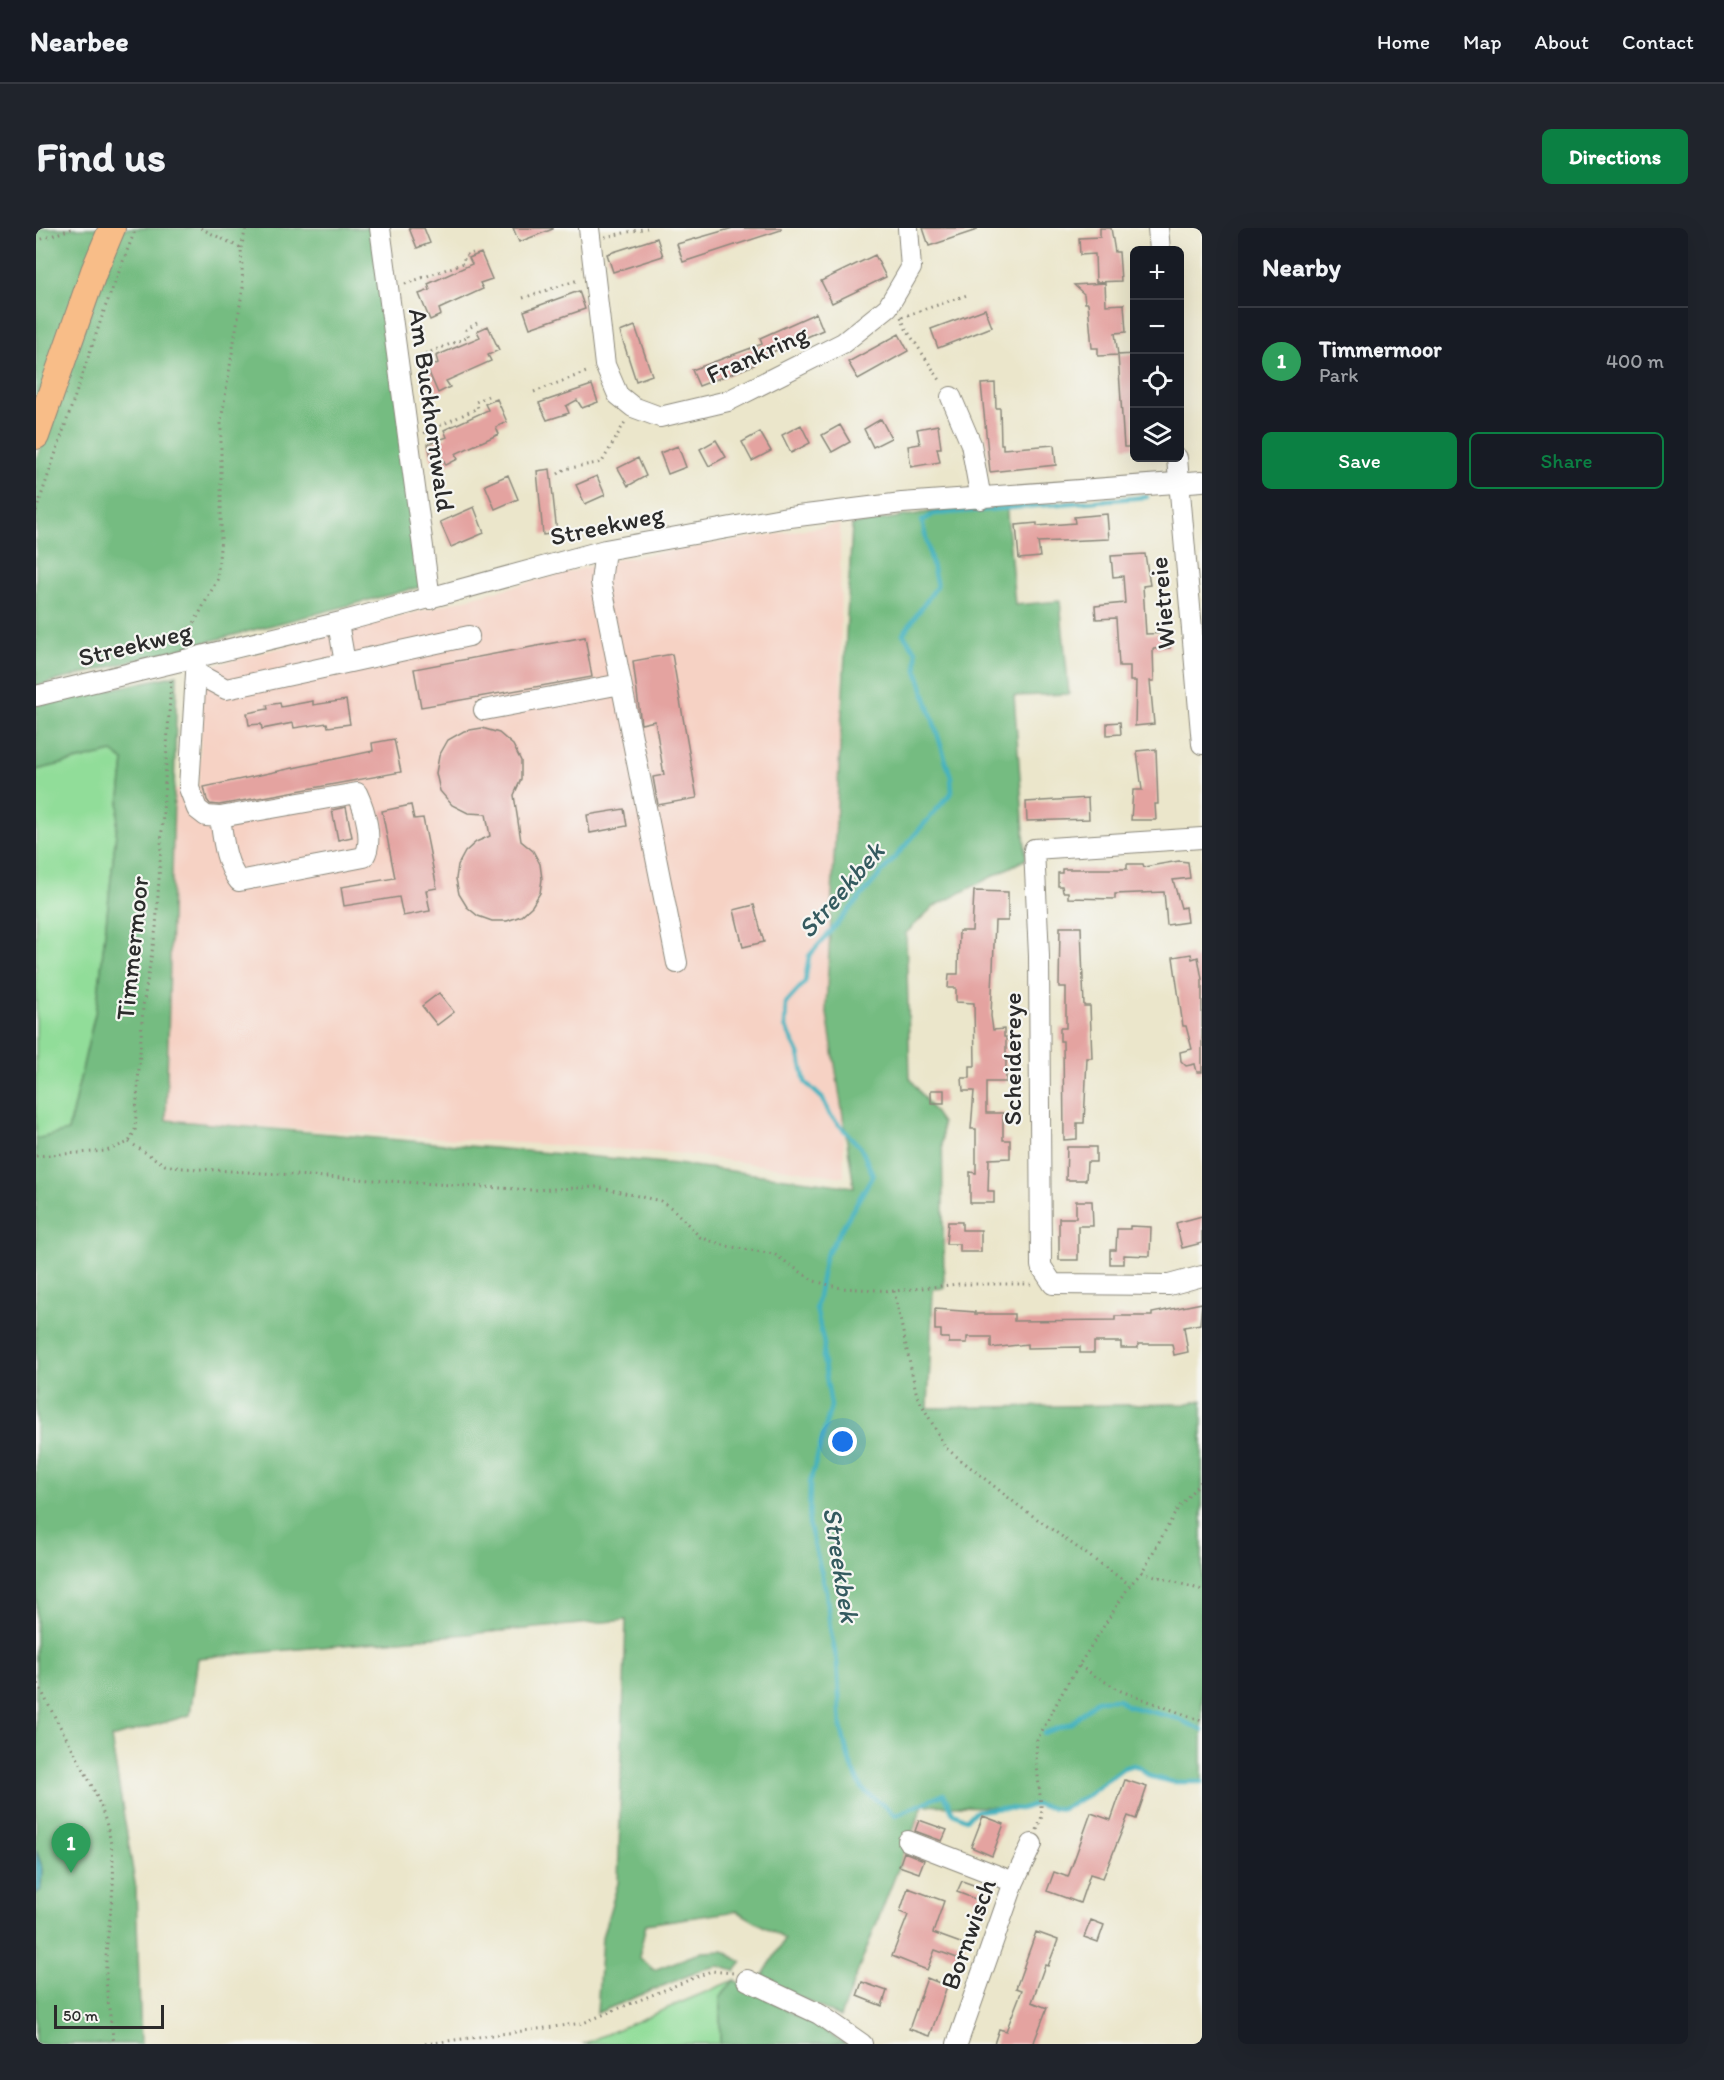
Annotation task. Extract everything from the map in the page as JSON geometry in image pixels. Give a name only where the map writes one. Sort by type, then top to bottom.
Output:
[{"type":"main road","points":[[36,436],[94,271],[112,228]]},
{"type":"street","name":"Am Buckhornwald","points":[[380,228],[430,599]]},
{"type":"street","name":"Frankring","points":[[590,234],[605,364],[618,395],[633,407],[660,417],[728,401],[843,343],[895,312],[911,268],[908,228]]},
{"type":"street","points":[[1158,228],[1160,246]]},
{"type":"street","points":[[951,397],[971,444],[981,499]]},
{"type":"street","name":"Wietreie","points":[[1177,462],[1202,744]]},
{"type":"street","name":"Streekweg","points":[[36,696],[172,662],[197,665],[338,623],[605,550],[792,517],[902,503],[1202,481]]},
{"type":"street","points":[[605,550],[601,582],[677,963]]},
{"type":"street","points":[[338,623],[345,663]]},
{"type":"street","points":[[197,665],[226,689],[469,636]]},
{"type":"street","points":[[197,665],[189,788],[197,809],[206,816],[220,818],[357,793],[362,803],[370,846],[364,857],[239,881],[233,874],[227,855],[220,818]]},
{"type":"street","points":[[484,710],[621,684]]},
{"type":"street","name":"Scheidereye","points":[[1053,1284],[1041,1266],[1039,956],[1034,849],[1202,838]]},
{"type":"street","points":[[1053,1284],[1169,1285],[1202,1276]]},
{"type":"street","points":[[908,1841],[1014,1882]]},
{"type":"street","name":"Bornwisch","points":[[957,2044],[1014,1882],[1032,1844]]},
{"type":"street","points":[[747,1980],[819,2014],[862,2044]]},
{"type":"path","points":[[36,241],[74,228]]},
{"type":"path","points":[[36,511],[106,305],[136,228]]},
{"type":"path","points":[[200,228],[241,248]]},
{"type":"path","points":[[172,662],[217,580],[221,538],[221,422],[243,287],[241,248],[246,228]]},
{"type":"path","points":[[590,234],[647,228]]},
{"type":"path","points":[[389,290],[464,263],[464,256],[473,253]]},
{"type":"path","points":[[523,298],[594,275]]},
{"type":"path","points":[[951,397],[895,312],[970,294]]},
{"type":"path","points":[[399,364],[469,337],[466,330],[477,323]]},
{"type":"path","points":[[534,392],[605,364]]},
{"type":"path","points":[[409,440],[478,408],[476,402],[488,396]]},
{"type":"path","points":[[558,474],[565,469],[602,462],[633,407]]},
{"type":"path","name":"Timmermoor","points":[[129,1142],[135,1130],[142,1006],[156,928],[172,662]]},
{"type":"path","points":[[36,1156],[106,1150],[129,1142],[165,1165],[183,1168],[532,1190],[597,1187],[661,1201],[673,1209],[700,1237],[726,1246],[774,1254],[814,1281],[833,1286],[894,1291],[959,1284],[1053,1284]]},
{"type":"path","points":[[894,1291],[917,1396],[946,1448],[1019,1506],[1130,1585]]},
{"type":"path","points":[[1041,1816],[1036,1756],[1037,1740],[1054,1704],[1130,1585],[1142,1572],[1178,1508],[1202,1480]]},
{"type":"path","points":[[1142,1572],[1202,1590]]},
{"type":"path","points":[[1079,1666],[1121,1691],[1202,1720]]},
{"type":"path","points":[[36,1678],[48,1707],[87,1776],[111,1844],[114,1899],[106,1975],[114,2044]]},
{"type":"path","points":[[425,2044],[583,2023],[711,1971],[722,1971],[747,1980]]},
{"type":"shaded area","points":[[840,524],[844,1177],[675,1153],[165,1120],[174,790],[198,786],[204,668],[618,559]]},
{"type":"green space","points":[[36,228],[103,228],[36,410]]},
{"type":"green space","points":[[121,228],[373,228],[424,586],[36,686],[36,460]]},
{"type":"green space","points":[[1006,503],[1015,605],[1060,601],[1069,694],[1014,696],[1026,859],[933,907],[906,933],[910,1078],[942,1123],[944,1288],[933,1289],[928,1408],[1185,1404],[1202,1400],[1202,1782],[1172,1782],[1149,1776],[1133,1765],[1123,1768],[1088,1795],[1062,1809],[1033,1805],[1024,1808],[923,1805],[840,2017],[761,1978],[785,1939],[737,1911],[646,1924],[639,1957],[654,1970],[702,1952],[723,1951],[742,1962],[735,1971],[718,1966],[704,1969],[597,2013],[602,1937],[618,1883],[626,1620],[198,1658],[190,1715],[111,1738],[136,1889],[141,2044],[36,2044],[36,1894],[41,1890],[42,1867],[36,1850],[36,1139],[68,1131],[97,1005],[124,761],[112,752],[36,770],[36,705],[177,675],[166,1120],[677,1164],[854,1187],[826,1007],[852,525],[941,510]]},
{"type":"green space","points":[[112,752],[124,761],[97,1005],[68,1131],[36,1139],[36,770]]},
{"type":"green space","points":[[734,1980],[720,1998],[720,2044],[583,2044]]},
{"type":"green space","points":[[734,1980],[846,2044],[720,2044],[720,1998]]},
{"type":"water","points":[[36,1850],[42,1867],[41,1890],[36,1894]]},
{"type":"building","points":[[409,228],[424,228],[430,243],[417,248]]},
{"type":"building","points":[[513,228],[553,228],[553,229],[519,242]]},
{"type":"building","points":[[733,228],[781,228],[781,230],[683,262],[677,244]]},
{"type":"building","points":[[923,228],[977,228],[977,230],[929,246]]},
{"type":"building","points":[[1100,228],[1111,228],[1115,252],[1119,252],[1121,281],[1096,282],[1095,254],[1080,255],[1079,238],[1100,237]]},
{"type":"building","points":[[657,238],[663,256],[613,272],[607,254]]},
{"type":"building","points":[[481,253],[492,279],[480,283],[483,289],[439,309],[441,315],[430,320],[419,294],[430,290],[428,284],[472,264],[469,258]]},
{"type":"building","points":[[875,255],[886,277],[832,303],[821,281]]},
{"type":"building","points":[[1105,283],[1106,305],[1124,304],[1126,332],[1115,333],[1118,355],[1098,356],[1098,348],[1092,348],[1088,303],[1085,303],[1084,294],[1074,285]]},
{"type":"building","points":[[579,291],[585,309],[530,328],[524,311]]},
{"type":"building","points":[[985,309],[992,327],[938,348],[931,329]]},
{"type":"building","points":[[816,313],[823,330],[752,361],[754,365],[699,386],[692,370],[762,344],[760,338]]},
{"type":"building","points":[[488,326],[499,350],[488,355],[491,361],[446,381],[450,387],[438,393],[427,368],[438,363],[436,356],[480,337],[477,331]]},
{"type":"building","points":[[635,326],[652,375],[636,381],[620,332]]},
{"type":"building","points":[[899,334],[908,351],[858,379],[848,362]]},
{"type":"building","points":[[1130,354],[1130,447],[1124,447],[1118,355]]},
{"type":"building","points":[[995,383],[996,408],[1000,408],[1003,449],[1054,445],[1056,465],[990,472],[981,384]]},
{"type":"building","points":[[592,385],[598,402],[582,408],[577,400],[566,406],[569,413],[547,420],[539,403]]},
{"type":"building","points":[[497,399],[507,422],[496,427],[499,434],[455,454],[458,459],[446,465],[442,457],[432,461],[428,444],[447,437],[444,430],[488,410],[485,404]]},
{"type":"building","points":[[881,419],[891,438],[873,447],[864,429]]},
{"type":"building","points":[[801,425],[810,443],[791,453],[782,435]]},
{"type":"building","points":[[840,425],[850,442],[832,452],[822,435]]},
{"type":"building","points":[[938,425],[941,448],[937,448],[940,462],[911,467],[908,446],[920,444],[917,429]]},
{"type":"building","points":[[760,432],[771,451],[752,461],[742,442]]},
{"type":"building","points":[[716,440],[726,457],[709,466],[700,449]]},
{"type":"building","points":[[678,446],[686,467],[668,474],[660,453]]},
{"type":"building","points":[[638,458],[646,476],[628,486],[618,468]]},
{"type":"building","points":[[550,469],[557,533],[543,535],[537,471]]},
{"type":"building","points":[[508,475],[518,499],[495,509],[485,485]]},
{"type":"building","points":[[597,476],[605,495],[585,504],[576,485]]},
{"type":"building","points":[[474,507],[484,533],[451,547],[440,522]]},
{"type":"building","points":[[1107,514],[1109,539],[1038,542],[1040,557],[1019,559],[1016,525],[1075,523],[1074,517]]},
{"type":"building","points":[[1145,554],[1150,585],[1143,586],[1146,634],[1169,633],[1170,648],[1153,649],[1154,681],[1150,681],[1154,724],[1135,726],[1136,681],[1130,681],[1130,666],[1119,666],[1116,618],[1096,619],[1095,606],[1125,603],[1123,576],[1113,577],[1111,556]]},
{"type":"building","points":[[585,637],[592,677],[421,707],[414,669]]},
{"type":"building","points":[[672,654],[697,798],[658,805],[653,777],[664,775],[655,721],[641,724],[633,661]]},
{"type":"building","points":[[346,700],[350,724],[328,727],[327,723],[294,728],[293,723],[262,729],[261,724],[249,725],[247,713],[268,709],[267,705],[280,703],[281,707],[313,701],[313,705]]},
{"type":"building","points":[[1120,722],[1121,734],[1107,735],[1107,723]]},
{"type":"building","points":[[482,728],[499,733],[513,745],[521,761],[521,779],[514,795],[521,841],[533,851],[540,864],[542,879],[540,893],[532,906],[521,916],[507,921],[492,921],[478,916],[467,907],[459,894],[456,879],[458,865],[465,852],[476,842],[490,836],[486,814],[468,813],[452,805],[440,791],[436,773],[439,756],[448,740],[464,731]]},
{"type":"building","points":[[394,739],[401,772],[219,805],[210,804],[207,800],[204,787],[373,751],[372,743]]},
{"type":"building","points":[[1156,749],[1158,804],[1155,804],[1156,820],[1131,820],[1133,790],[1142,790],[1137,751]]},
{"type":"building","points":[[1088,798],[1089,819],[1027,821],[1026,802]]},
{"type":"building","points":[[411,805],[414,819],[423,818],[437,888],[426,890],[430,911],[403,916],[399,897],[344,906],[341,887],[395,878],[382,811]]},
{"type":"building","points":[[346,807],[352,837],[338,840],[332,810]]},
{"type":"building","points":[[624,809],[627,826],[590,833],[587,815]]},
{"type":"building","points":[[1179,861],[1188,862],[1190,878],[1173,880],[1181,908],[1185,907],[1187,922],[1167,925],[1164,892],[1115,894],[1115,899],[1068,898],[1068,892],[1063,892],[1062,886],[1058,886],[1058,873],[1062,873],[1062,869],[1127,869],[1127,864],[1143,864],[1144,867]]},
{"type":"building","points":[[974,891],[1008,892],[1008,921],[995,921],[991,1016],[993,1030],[1004,1029],[1004,1037],[1006,1037],[1006,1082],[986,1082],[986,1113],[1003,1113],[1003,1140],[1010,1140],[1010,1158],[989,1159],[988,1191],[994,1191],[994,1203],[970,1203],[970,1172],[976,1173],[976,1129],[971,1129],[974,1091],[963,1091],[962,1078],[970,1078],[970,1066],[975,1066],[974,1003],[956,1002],[956,988],[948,988],[949,974],[958,974],[959,931],[972,931]]},
{"type":"building","points":[[754,905],[764,942],[743,947],[734,910]]},
{"type":"building","points":[[1060,927],[1081,927],[1084,1006],[1090,1006],[1092,1058],[1087,1058],[1084,1123],[1077,1123],[1077,1139],[1064,1140],[1063,1041],[1060,1041],[1060,1028],[1066,1028],[1066,987],[1059,987]]},
{"type":"building","points":[[1191,954],[1192,959],[1198,957],[1202,979],[1202,1072],[1197,1072],[1195,1064],[1186,1066],[1181,1061],[1180,1052],[1192,1049],[1186,1026],[1183,1026],[1173,957]]},
{"type":"building","points":[[439,993],[454,1012],[437,1025],[422,1006]]},
{"type":"building","points":[[931,1090],[944,1090],[944,1103],[931,1103]]},
{"type":"building","points":[[1067,1147],[1096,1147],[1096,1162],[1087,1162],[1086,1180],[1066,1180]]},
{"type":"building","points":[[1076,1201],[1092,1201],[1093,1226],[1078,1226],[1078,1260],[1059,1260],[1059,1218],[1076,1218]]},
{"type":"building","points":[[1202,1216],[1202,1243],[1182,1248],[1176,1223]]},
{"type":"building","points":[[948,1222],[962,1222],[962,1230],[981,1230],[981,1252],[960,1252],[960,1244],[946,1244]]},
{"type":"building","points":[[1130,1226],[1151,1227],[1150,1256],[1124,1255],[1124,1264],[1110,1264],[1110,1250],[1116,1250],[1117,1229],[1130,1229]]},
{"type":"building","points":[[1202,1303],[1200,1324],[1184,1327],[1188,1352],[1174,1355],[1172,1344],[1138,1344],[1138,1348],[1121,1348],[1121,1342],[1094,1342],[1094,1353],[1080,1353],[1080,1347],[1027,1348],[1027,1344],[991,1348],[991,1337],[967,1337],[967,1343],[949,1343],[949,1338],[941,1338],[941,1330],[935,1330],[935,1309],[975,1312],[975,1314],[1014,1314],[1014,1321],[1115,1320],[1115,1316],[1152,1316],[1152,1313]]},
{"type":"building","points":[[1125,1780],[1147,1787],[1136,1819],[1128,1816],[1103,1878],[1090,1874],[1080,1903],[1047,1891],[1054,1872],[1068,1877],[1091,1813],[1111,1820]]},
{"type":"building","points":[[983,1816],[1004,1824],[992,1856],[971,1847]]},
{"type":"building","points":[[919,1820],[947,1830],[942,1841],[915,1831]]},
{"type":"building","points":[[904,1852],[924,1860],[919,1873],[899,1866]]},
{"type":"building","points":[[962,1881],[982,1888],[978,1900],[957,1892]]},
{"type":"building","points":[[908,1888],[944,1901],[933,1933],[966,1945],[960,1959],[935,1950],[927,1970],[892,1956],[908,1915],[900,1912]]},
{"type":"building","points":[[1091,1920],[1104,1925],[1098,1942],[1084,1937]]},
{"type":"building","points":[[1036,1932],[1058,1940],[1048,1966],[1045,1965],[1032,2002],[1047,2008],[1034,2042],[1036,2044],[994,2044],[999,2029],[1006,2031],[1022,1990],[1016,1988]]},
{"type":"building","points":[[927,1978],[947,1986],[930,2036],[909,2029]]},
{"type":"building","points":[[862,1982],[887,1991],[882,2006],[857,1996]]},
{"type":"waterway","name":"Streekbek","points":[[1147,497],[934,514],[922,521],[937,586],[903,634],[916,651],[917,670],[951,777],[952,792],[809,956],[805,982],[786,1003],[785,1026],[799,1054],[805,1082],[823,1099],[830,1115],[861,1148],[873,1175],[825,1257],[816,1308],[824,1344],[823,1358],[831,1406],[810,1483],[809,1524],[826,1591],[837,1662],[841,1727],[849,1760],[862,1789],[896,1815],[944,1794],[953,1813],[966,1819],[977,1811],[1000,1808],[1020,1809],[1033,1805],[1062,1809],[1088,1795],[1123,1768],[1133,1765],[1149,1776],[1172,1782],[1202,1782]]},
{"type":"waterway","points":[[1044,1733],[1072,1723],[1097,1700],[1118,1699],[1127,1706],[1176,1718],[1202,1730]]},
{"type":"place","name":"Timmermoor","points":[[71,1873]]}]
